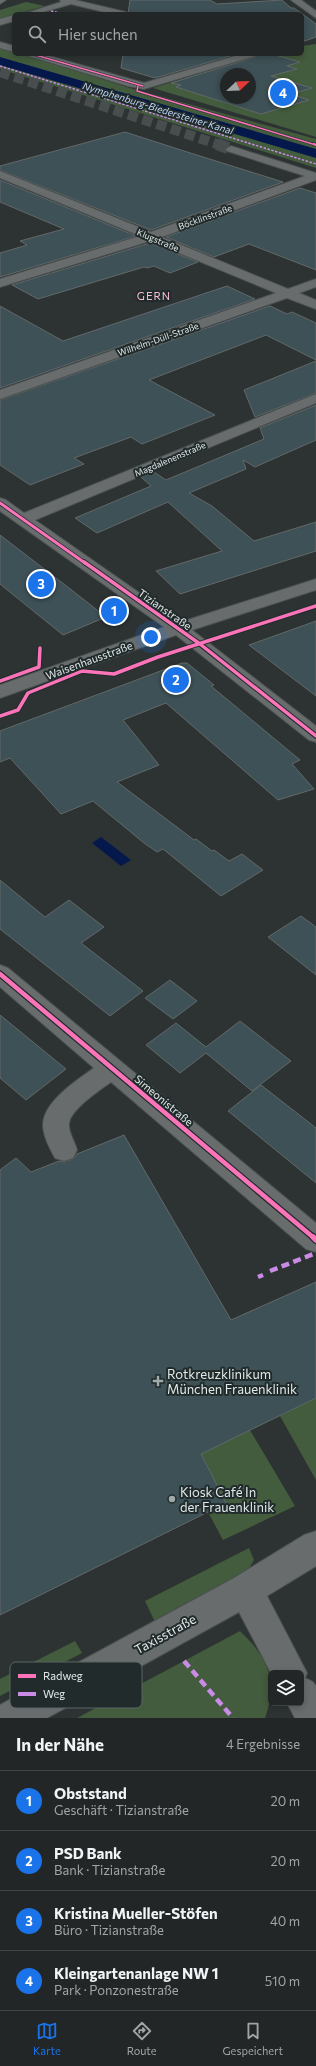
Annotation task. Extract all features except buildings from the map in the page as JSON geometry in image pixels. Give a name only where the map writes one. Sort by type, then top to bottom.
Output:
[{"type":"street","points":[[295,0],[316,15]]},
{"type":"street","points":[[33,12],[67,1],[114,12]]},
{"type":"street","points":[[83,4],[108,2]]},
{"type":"street","points":[[0,22],[12,19]]},
{"type":"street","points":[[0,45],[12,48]]},
{"type":"street","points":[[41,56],[131,84],[144,86],[245,56]]},
{"type":"street","points":[[231,149],[315,176]]},
{"type":"street","name":"Klugstraße","points":[[1,176],[316,305]]},
{"type":"street","name":"Böcklinstraße","points":[[0,283],[150,237],[315,176]]},
{"type":"street","name":"Wilhelm-Düll-Straße","points":[[0,395],[316,283]]},
{"type":"street","name":"Magdalenenstraße","points":[[23,519],[316,398]]},
{"type":"street","name":"Tizianstraße","points":[[0,503],[200,644],[316,736]]},
{"type":"street","name":"Waisenhausstraße","points":[[0,692],[177,628],[316,584]]},
{"type":"street","name":"Simeonistraße","points":[[0,974],[316,1240]]},
{"type":"street","points":[[64,1150],[56,1124],[59,1112],[76,1096],[112,1068]]},
{"type":"street","name":"Taxisstraße","points":[[114,1662],[246,1590],[316,1547]]},
{"type":"street","points":[[246,1590],[288,1670]]},
{"type":"street","points":[[304,1700],[314,1718]]},
{"type":"street","name":"Taxisstraße","points":[[12,1718],[30,1708]]},
{"type":"green space","points":[[26,2],[45,6],[24,12],[12,12],[12,16],[0,19],[0,10]]},
{"type":"green space","points":[[316,44],[316,137],[153,88],[257,56],[304,56],[304,46]]},
{"type":"green space","points":[[0,48],[12,51],[12,56],[27,56],[130,88],[316,139],[316,168],[0,69]]},
{"type":"green space","points":[[316,1398],[316,1480],[280,1416]]},
{"type":"green space","points":[[250,1430],[295,1506],[223,1540],[208,1512],[226,1503],[201,1454]]},
{"type":"green space","points":[[249,1548],[254,1560],[243,1579],[156,1624],[145,1601]]},
{"type":"green space","points":[[240,1631],[258,1651],[268,1670],[268,1706],[265,1718],[77,1718],[96,1708],[142,1708],[142,1683]]},
{"type":"green space","points":[[75,1641],[82,1653],[65,1662],[34,1662]]},
{"type":"green space","points":[[10,1674],[10,1691],[0,1696],[0,1679]]},
{"type":"water","points":[[101,837],[131,860],[121,866],[92,843]]},
{"type":"waterway","name":"Nymphenburg-Biedersteiner Kanal","points":[[0,61],[316,154]]},
{"type":"tunnel","points":[[0,72],[217,144]]},
{"type":"tunnel","points":[[217,144],[231,149]]},
{"type":"marked path","points":[[51,11],[56,12]]},
{"type":"marked path","points":[[0,66],[316,164]]},
{"type":"marked path","points":[[270,1271],[316,1253]]},
{"type":"marked path","points":[[258,1277],[263,1275]]},
{"type":"marked path","points":[[184,1661],[233,1718]]},
{"type":"cycle path","points":[[39,56],[143,86]]},
{"type":"cycle path","points":[[138,86],[137,91],[316,145]]},
{"type":"cycle path","points":[[0,503],[200,644],[316,736]]},
{"type":"cycle path","points":[[0,716],[18,710],[28,693],[82,671],[114,674],[158,657],[316,606]]},
{"type":"cycle path","points":[[0,681],[39,667],[40,648]]},
{"type":"cycle path","points":[[0,974],[316,1240]]},
{"type":"place","name":"Kleingartenanlage NW 1","points":[[283,93]]},
{"type":"place","name":"Kristina Mueller-Stöfen","points":[[41,584]]},
{"type":"place","name":"Obststand","points":[[114,611]]},
{"type":"place","name":"PSD Bank","points":[[176,680]]},
{"type":"place","name":"Rotkreuzklinikum München Frauenklinik","points":[[158,1381]]},
{"type":"place","name":"Kiosk Café In der Frauenklinik","points":[[172,1499]]},
{"type":"district","name":"GERN","points":[[154,295]]}]
